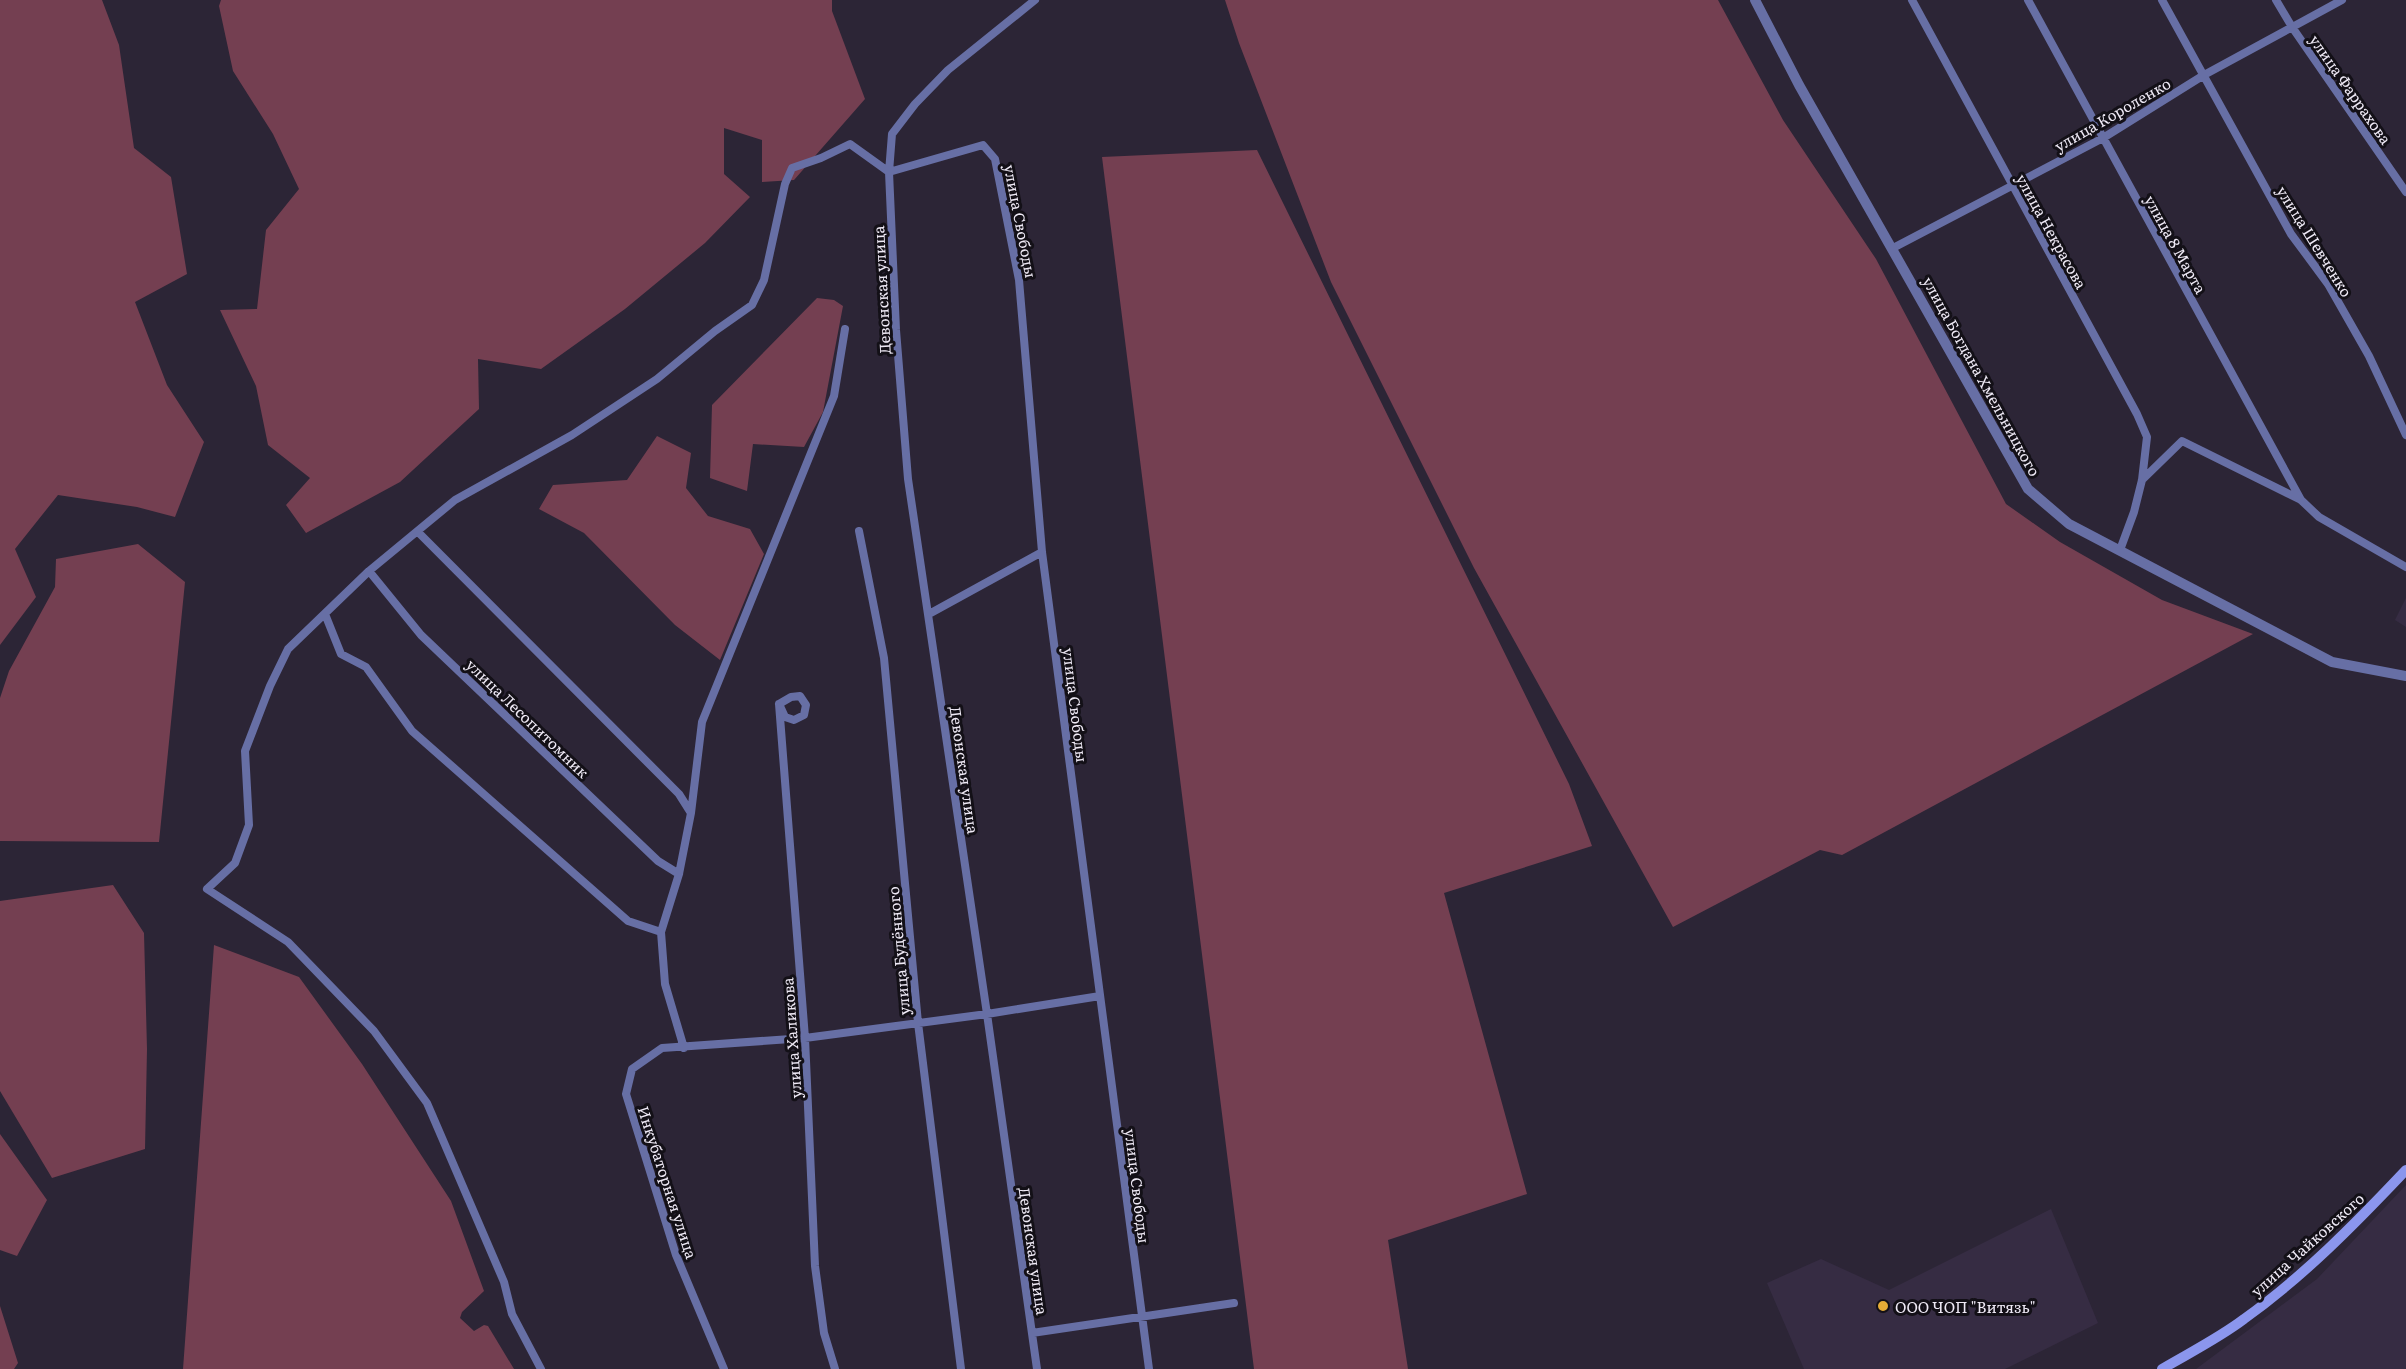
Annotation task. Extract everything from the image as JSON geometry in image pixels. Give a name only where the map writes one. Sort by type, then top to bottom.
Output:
[{"type":"main road","name":"улица Чайковского","points":[[2162,1369],[2243,1321],[2293,1281],[2348,1232],[2406,1170]]},
{"type":"street","name":"Девонская улица","points":[[1035,0],[948,70],[915,104],[892,134],[889,172],[896,330],[908,479],[1037,1369]]},
{"type":"street","name":"улица Богдана Хмельницкого","points":[[1755,0],[1799,85],[2028,489],[2069,525],[2332,662],[2406,676]]},
{"type":"street","name":"улица Некрасова","points":[[1912,0],[2137,414],[2147,437],[2142,480],[2134,512],[2120,550]]},
{"type":"street","name":"улица 8 Марта","points":[[2028,0],[2301,500]]},
{"type":"street","name":"улица Шевченко","points":[[2162,0],[2291,234],[2328,284],[2369,356],[2406,435]]},
{"type":"street","name":"улица Фаррахова","points":[[2276,0],[2292,27],[2406,192]]},
{"type":"street","name":"улица Короленко","points":[[1893,248],[2103,138],[2204,75],[2342,0]]},
{"type":"street","points":[[541,1369],[512,1314],[504,1282],[427,1103],[374,1031],[288,942],[207,889],[235,862],[249,825],[245,751],[270,686],[288,649],[369,571],[455,500],[572,435],[657,379],[715,330],[752,305],[764,280],[785,184],[792,168],[821,158],[850,144],[889,172]]},
{"type":"street","name":"улица Свободы","points":[[889,172],[983,144],[995,159],[1020,280],[1042,552],[1149,1369]]},
{"type":"street","points":[[684,1048],[665,984],[662,932],[679,874],[691,813],[702,722],[834,396],[845,329]]},
{"type":"street","points":[[2142,480],[2182,441],[2301,500],[2319,518],[2406,567]]},
{"type":"street","name":"улица Будённого","points":[[859,531],[884,658],[918,1023],[961,1369]]},
{"type":"street","points":[[418,532],[679,794],[691,813]]},
{"type":"street","points":[[929,614],[1042,552]]},
{"type":"street","name":"улица Лесопитомник","points":[[369,571],[421,635],[658,861],[679,874]]},
{"type":"street","points":[[325,614],[341,654],[366,667],[412,731],[628,921],[662,932]]},
{"type":"street","name":"улица Халикова","points":[[779,704],[805,1038],[815,1266],[824,1333],[835,1369]]},
{"type":"street","name":"Инкубаторная улица","points":[[724,1369],[676,1255],[626,1094],[632,1069],[662,1048],[805,1038],[987,1014],[1100,996]]},
{"type":"street","points":[[1032,1333],[1234,1303]]},
{"type":"shaded area","points":[[0,0],[102,0],[119,45],[134,148],[171,177],[187,274],[135,302],[167,385],[204,442],[175,517],[137,507],[58,495],[15,549],[36,597],[0,645]]},
{"type":"shaded area","points":[[221,0],[832,0],[832,11],[865,99],[794,180],[762,182],[762,140],[724,128],[724,174],[750,197],[705,243],[625,309],[541,369],[478,359],[479,409],[400,482],[306,533],[286,505],[310,478],[268,445],[256,386],[220,310],[257,309],[266,230],[299,189],[273,134],[233,71],[219,6]]},
{"type":"shaded area","points":[[1225,0],[1718,0],[1783,120],[1876,259],[2006,504],[2060,542],[2162,600],[2253,634],[1842,855],[1820,850],[1673,927],[1474,568],[1331,282],[1239,43]]},
{"type":"shaded area","points":[[1257,150],[1569,784],[1592,846],[1444,893],[1527,1194],[1388,1240],[1408,1369],[1254,1369],[1102,157]]},
{"type":"shaded area","points":[[817,298],[834,300],[843,306],[823,412],[804,447],[753,444],[747,491],[710,478],[712,405]]},
{"type":"shaded area","points":[[657,436],[691,453],[686,488],[708,516],[750,529],[764,554],[720,660],[675,625],[584,533],[539,509],[553,485],[627,480]]},
{"type":"shaded area","points":[[138,544],[185,582],[159,842],[0,841],[0,698],[9,671],[55,587],[56,559]]},
{"type":"shaded area","points":[[2406,598],[2406,627],[2395,620]]},
{"type":"shaded area","points":[[113,885],[144,933],[147,1049],[145,1149],[52,1178],[0,1091],[0,901]]},
{"type":"shaded area","points":[[214,945],[299,977],[362,1064],[451,1201],[484,1291],[462,1312],[460,1318],[474,1331],[484,1325],[488,1326],[514,1369],[183,1369]]},
{"type":"shaded area","points":[[0,1134],[47,1200],[17,1256],[0,1250]]},
{"type":"shaded area","points":[[2406,1185],[2406,1369],[2196,1369],[2317,1279]]},
{"type":"shaded area","name":"ООО ЧОП \"Витязь\"","points":[[2051,1209],[2098,1323],[2005,1369],[1804,1369],[1767,1283],[1821,1259],[1889,1290]]},
{"type":"shaded area","points":[[0,1306],[18,1363],[14,1369],[0,1369]]},
{"type":"place","name":"ООО ЧОП \"Витязь\"","points":[[1883,1306]]}]
